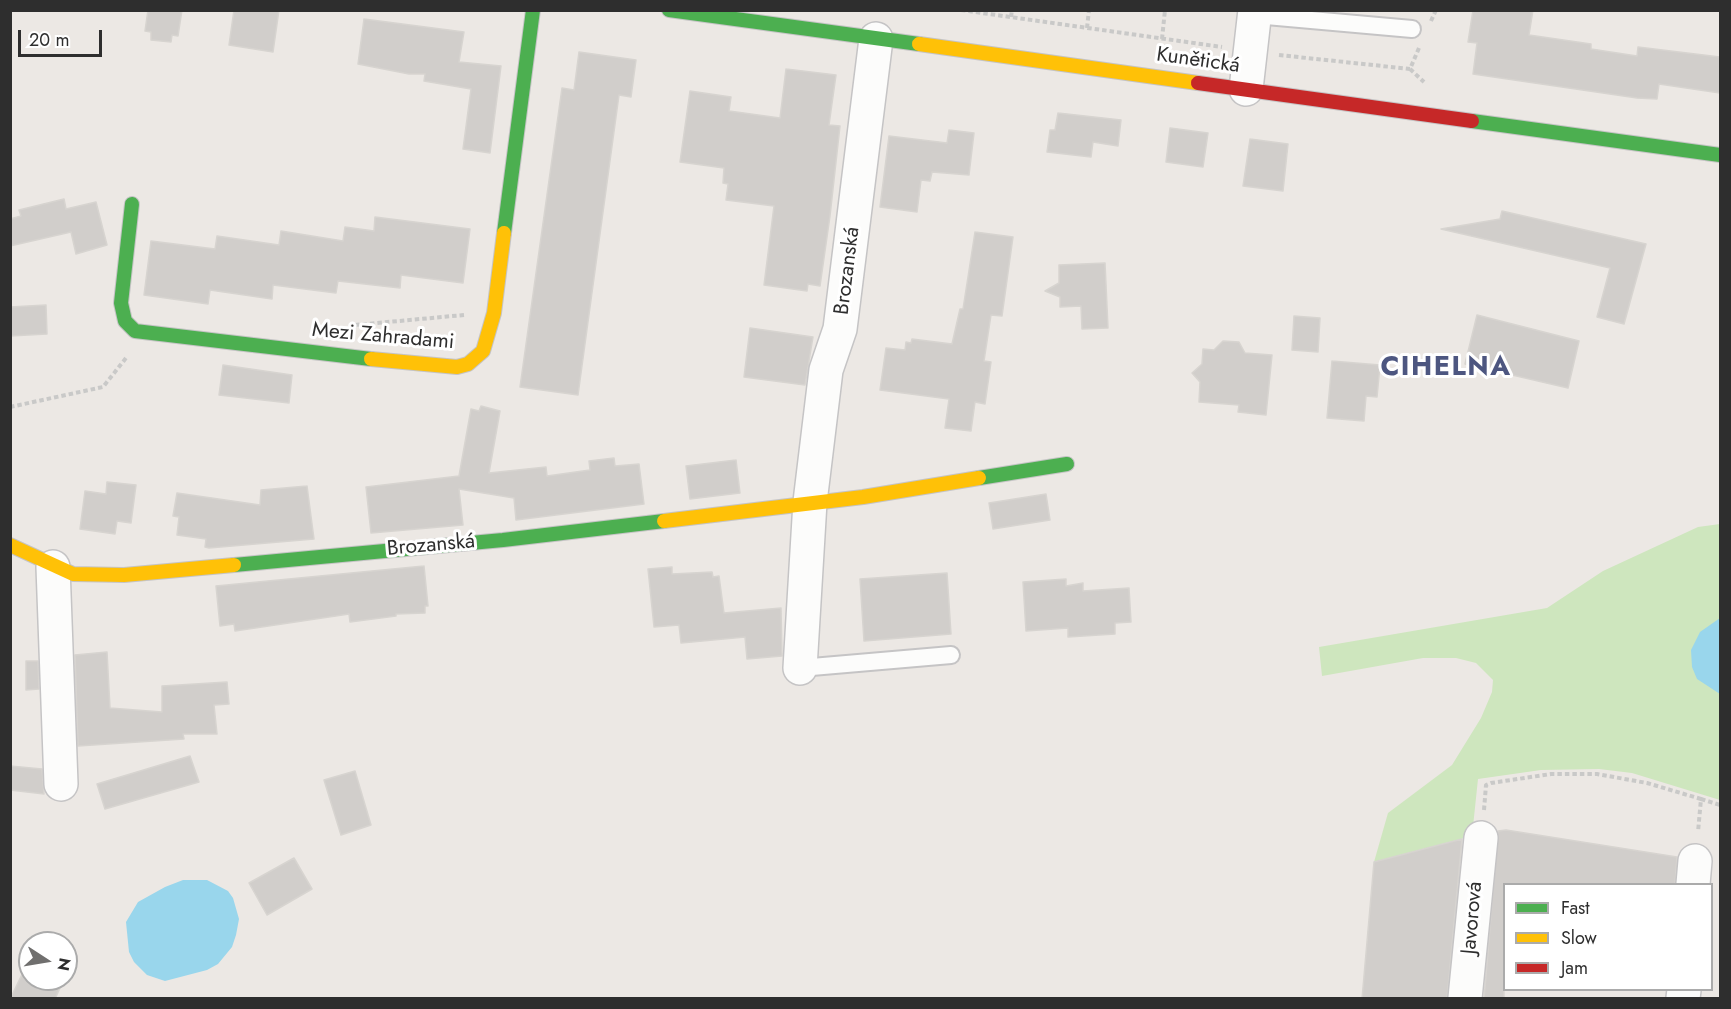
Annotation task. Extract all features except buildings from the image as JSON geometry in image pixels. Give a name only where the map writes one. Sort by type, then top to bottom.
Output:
[{"type":"street","name":"Mezi Zahradami","points":[[144,334],[445,368],[457,367],[475,359],[487,340],[494,313],[533,10]]},
{"type":"street","name":"Kunětická","points":[[669,10],[1720,154]]},
{"type":"street","points":[[1246,89],[1255,13]]},
{"type":"street","name":"Brozanská","points":[[800,668],[810,502],[826,370],[840,329],[876,39]]},
{"type":"street","points":[[132,204],[122,312],[129,327],[144,334]]},
{"type":"street","name":"Brozanská","points":[[10,544],[53,567],[74,574],[124,575],[503,540],[863,497],[1067,464]]},
{"type":"street","points":[[53,567],[61,784]]},
{"type":"street","name":"Javorová","points":[[1465,999],[1481,838]]},
{"type":"lane","points":[[1255,13],[1412,29]]},
{"type":"lane","points":[[800,668],[951,655]]},
{"type":"path","points":[[961,10],[1228,48]]},
{"type":"path","points":[[1011,18],[1012,10]]},
{"type":"path","points":[[1087,28],[1089,10]]},
{"type":"path","points":[[1162,39],[1165,10]]},
{"type":"path","points":[[1274,54],[1410,69],[1423,40],[1412,29]]},
{"type":"path","points":[[10,407],[103,387],[144,334]]},
{"type":"path","points":[[1481,838],[1486,785],[1551,774],[1597,774],[1647,783],[1720,805]]},
{"type":"path","points":[[1694,873],[1701,799]]},
{"type":"green space","points":[[1720,524],[1720,800],[1632,773],[1599,769],[1541,770],[1478,779],[1472,836],[1374,862],[1388,813],[1452,765],[1481,718],[1492,692],[1493,680],[1476,663],[1456,658],[1423,658],[1322,676],[1319,647],[1547,608],[1603,571],[1698,527]]},
{"type":"water","points":[[1720,618],[1720,694],[1697,679],[1692,667],[1691,650],[1700,632]]},
{"type":"water","points":[[183,880],[207,880],[228,891],[233,898],[239,919],[232,947],[218,964],[207,970],[165,981],[147,975],[134,962],[129,952],[126,922],[138,902]]},
{"type":"traffic: fast","points":[[504,233],[533,10]]},
{"type":"traffic: fast","points":[[669,10],[919,44]]},
{"type":"traffic: fast","points":[[1472,121],[1720,155]]},
{"type":"traffic: fast","points":[[132,204],[121,303],[125,321],[135,331],[371,359]]},
{"type":"traffic: fast","points":[[979,478],[1067,464]]},
{"type":"traffic: fast","points":[[234,565],[503,540],[664,521]]},
{"type":"traffic: slow","points":[[919,44],[1198,83]]},
{"type":"traffic: slow","points":[[371,359],[457,367],[468,364],[483,351],[494,313],[504,233]]},
{"type":"traffic: slow","points":[[664,521],[863,497],[979,478]]},
{"type":"traffic: slow","points":[[10,545],[73,574],[124,575],[234,565]]},
{"type":"traffic: jam","points":[[1198,83],[1472,121]]},
{"type":"district","name":"CIHELNA","points":[[1446,368]]}]
